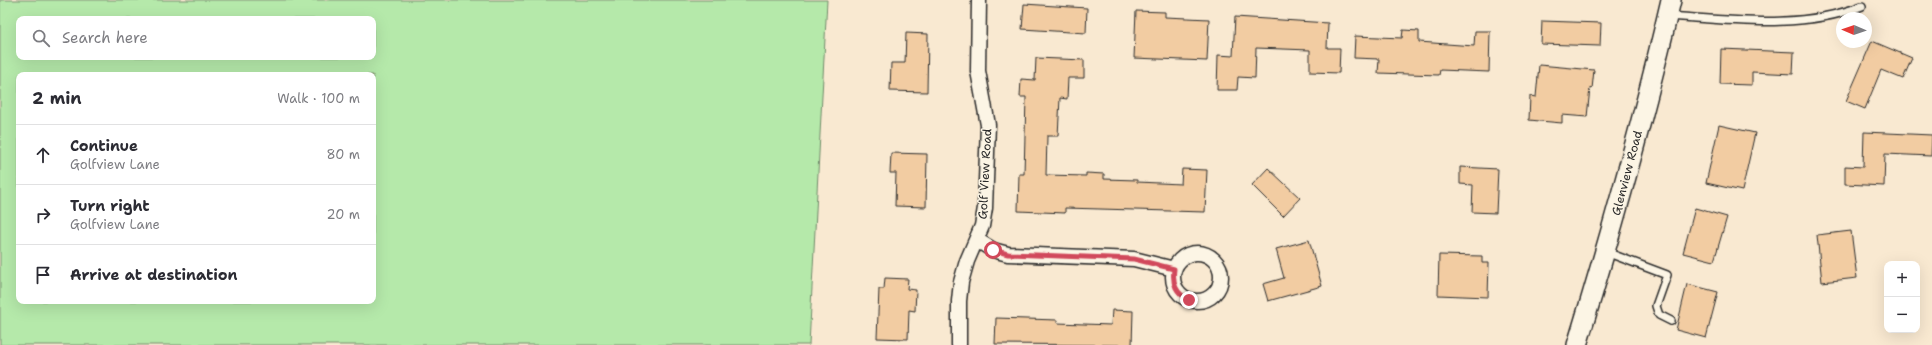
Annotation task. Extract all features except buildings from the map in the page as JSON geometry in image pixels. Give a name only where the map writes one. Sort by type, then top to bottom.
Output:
[{"type":"main road","name":"Glenview Road","points":[[1577,345],[1606,251],[1647,101],[1669,8]]},
{"type":"street","name":"Golf View Road","points":[[959,345],[959,301],[961,282],[967,261],[982,226],[985,208],[988,125],[978,71],[978,0]]},
{"type":"street","points":[[977,240],[993,250],[1008,254],[1134,259],[1174,269]]},
{"type":"lane","points":[[1669,8],[1747,21],[1789,20],[1845,13],[1862,6]]},
{"type":"lane","points":[[1606,251],[1666,275],[1656,306],[1659,315],[1671,321]]},
{"type":"green space","points":[[0,0],[827,0],[809,345],[0,345]]},
{"type":"route","points":[[993,250],[1008,254],[1134,259],[1153,262],[1174,269],[1174,286],[1180,295],[1189,300]]}]
